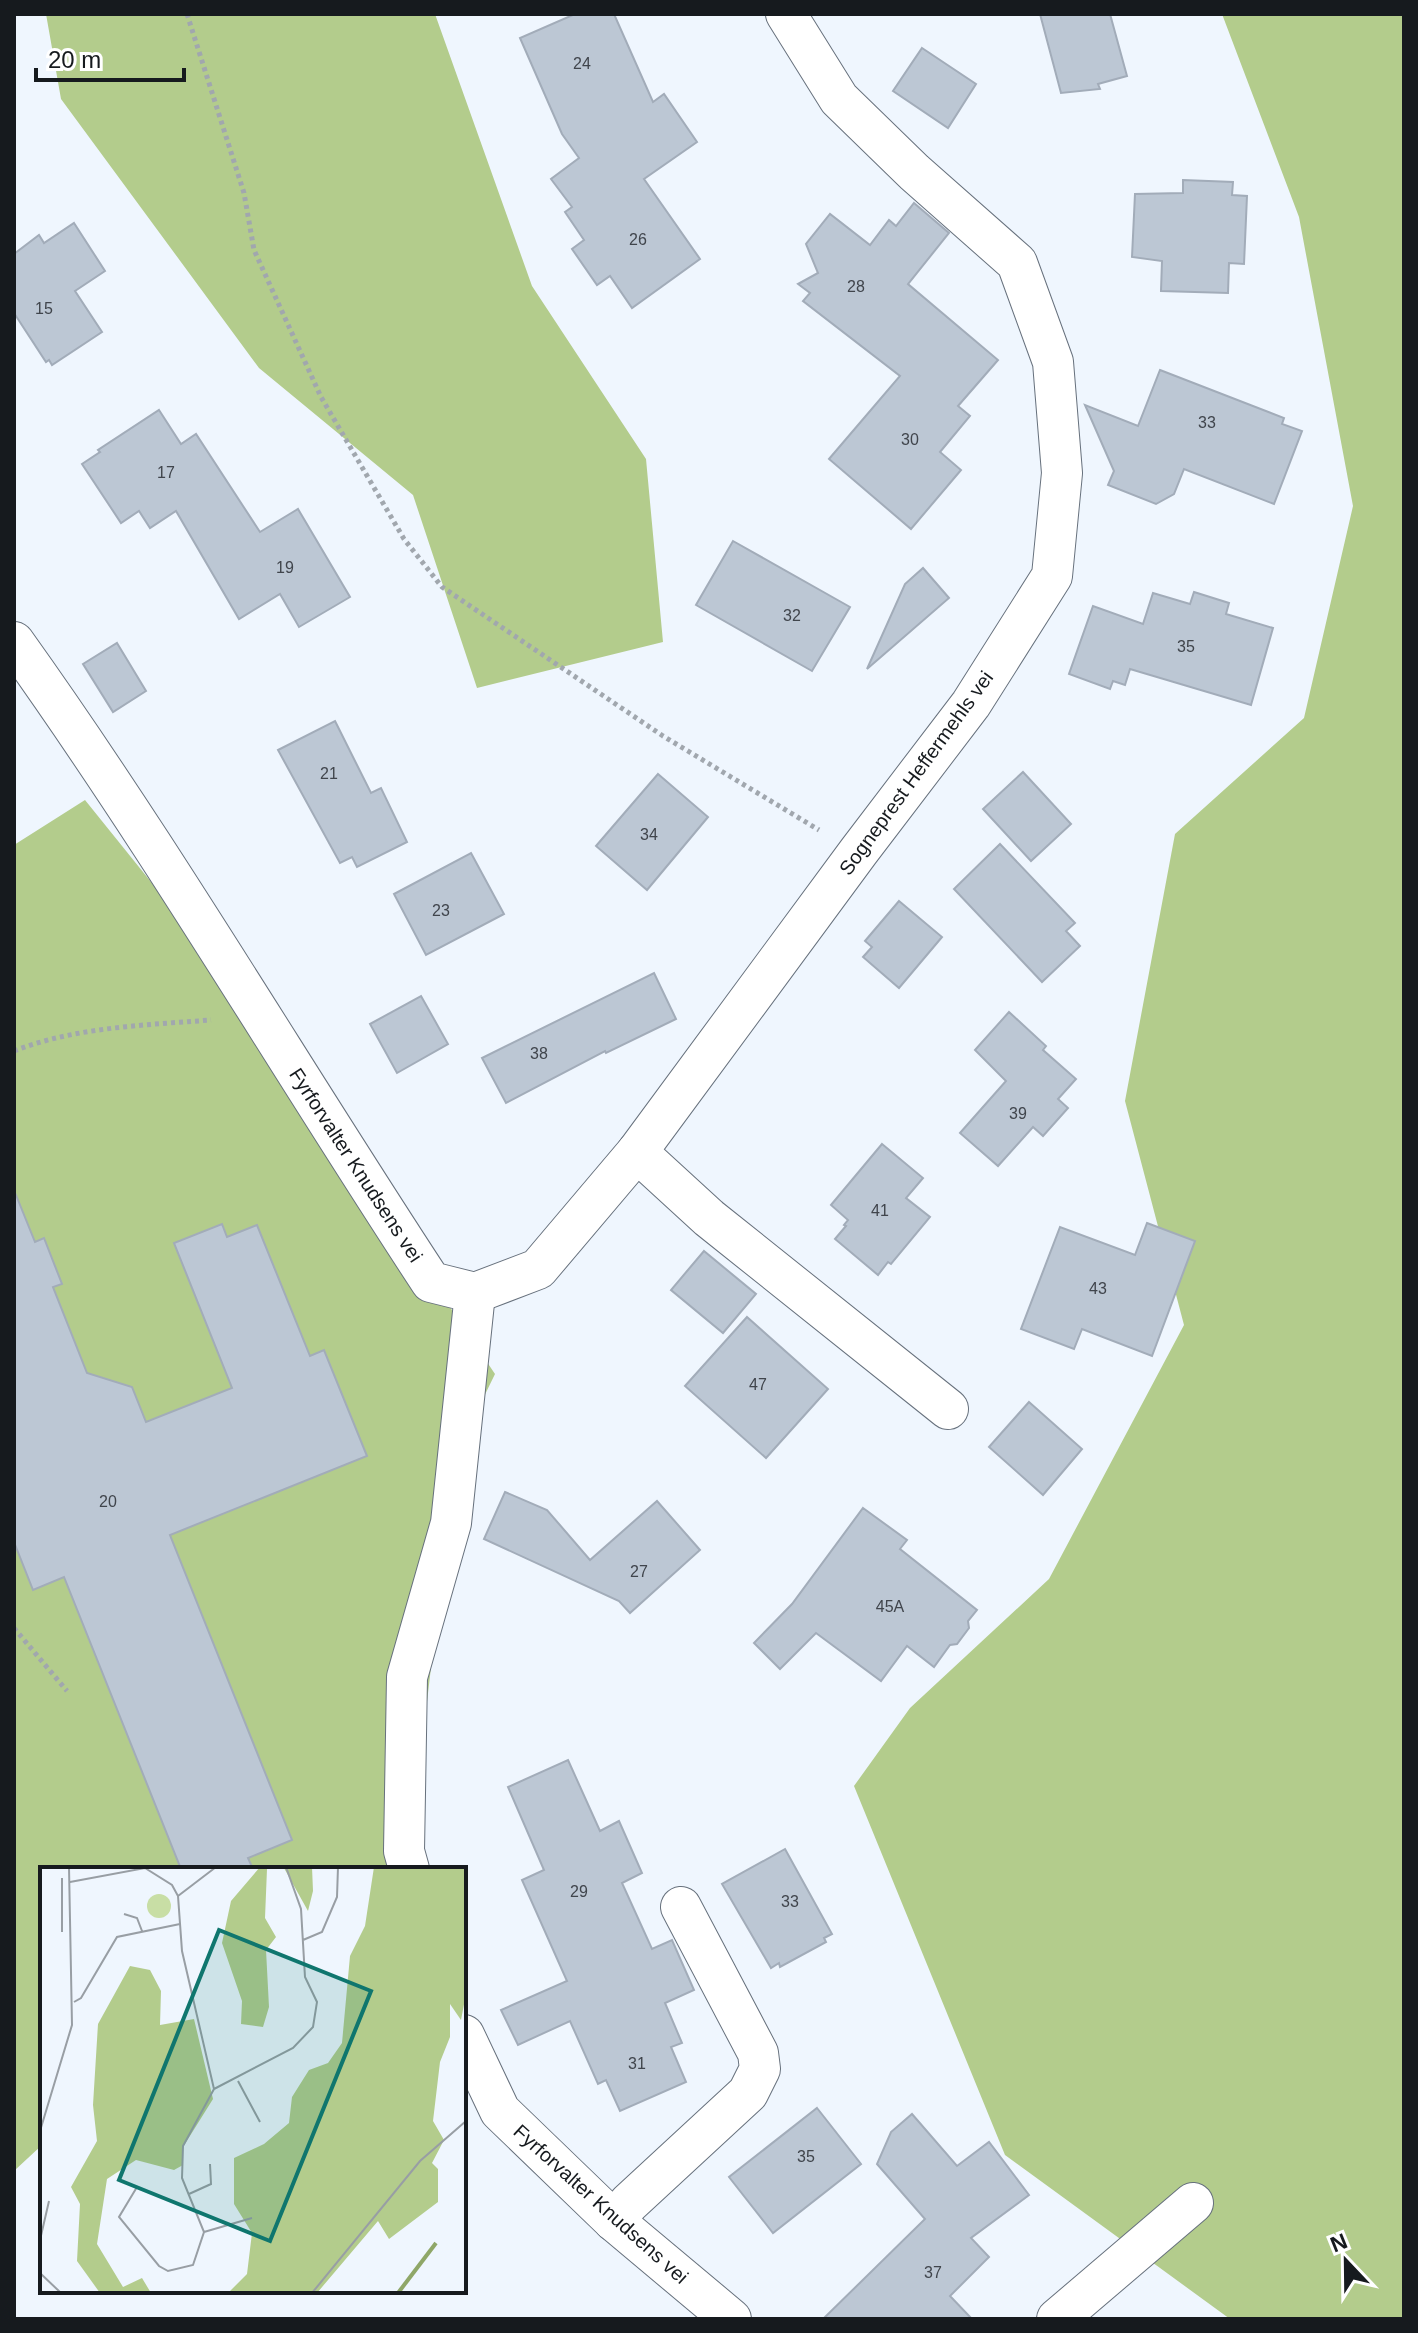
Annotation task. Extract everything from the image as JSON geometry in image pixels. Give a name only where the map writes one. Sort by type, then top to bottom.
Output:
[{"type":"street","name":"Sogneprest Heffermehls vei","points":[[475,1293],[538,1269],[637,1152],[971,704],[1052,576],[1062,473],[1053,362],[1017,263],[914,172],[839,99],[786,14]]},
{"type":"street","name":"Fyrforvalter Knudsens vei","points":[[14,642],[135,820],[431,1282],[475,1293]]},
{"type":"street","points":[[637,1152],[709,1218],[948,1409]]},
{"type":"street","points":[[408,1867],[404,1851],[407,1677],[451,1523],[475,1293]]},
{"type":"street","points":[[614,2221],[629,2203],[748,2093],[760,2069],[758,2053],[681,1907]]},
{"type":"street","name":"Fyrforvalter Knudsens vei","points":[[466,2039],[500,2111],[614,2221],[731,2319]]},
{"type":"street","points":[[1057,2319],[1193,2203]]},
{"type":"path","points":[[187,14],[244,193],[254,250],[321,397],[404,539],[442,587],[663,736],[847,847],[859,851]]},
{"type":"path","points":[[14,1051],[41,1040],[130,1027],[260,1016]]},
{"type":"path","points":[[14,1628],[67,1691]]},
{"type":"green space","points":[[46,14],[435,14],[532,286],[646,459],[663,642],[477,688],[413,495],[259,368],[61,99]]},
{"type":"green space","points":[[1222,14],[1404,14],[1404,2319],[1230,2319],[1005,2155],[854,1786],[910,1708],[1049,1579],[1184,1325],[1125,1101],[1175,834],[1304,718],[1353,506],[1299,217]]},
{"type":"green space","points":[[85,800],[230,980],[495,1374],[456,1454],[409,1867],[40,1867],[40,2147],[14,2171],[14,845]]},
{"type":"building","points":[[575,14],[614,14],[653,102],[664,94],[697,142],[644,179],[700,259],[632,308],[610,276],[597,285],[572,249],[584,240],[565,212],[572,207],[551,179],[579,158],[562,134],[520,38]]},
{"type":"building","points":[[1040,14],[1110,14],[1127,76],[1098,84],[1100,89],[1061,93]]},
{"type":"building","points":[[922,48],[976,84],[948,128],[893,91]]},
{"type":"building","points":[[1183,180],[1233,182],[1232,195],[1247,196],[1244,264],[1229,263],[1228,293],[1161,291],[1162,261],[1132,257],[1135,194],[1183,193]]},
{"type":"building","points":[[914,203],[949,233],[908,284],[998,360],[958,406],[970,416],[940,452],[961,470],[911,529],[829,459],[900,376],[803,301],[810,293],[798,284],[818,273],[806,244],[830,214],[870,245],[889,220],[896,226]]},
{"type":"building","points":[[74,223],[105,271],[75,291],[102,332],[52,365],[49,360],[46,362],[14,313],[14,254],[39,235],[44,243]]},
{"type":"building","points":[[1160,370],[1284,418],[1282,424],[1302,431],[1274,504],[1184,469],[1174,494],[1156,504],[1108,485],[1114,471],[1085,405],[1138,426]]},
{"type":"building","points":[[159,410],[181,444],[196,434],[260,532],[298,509],[350,597],[299,627],[280,594],[239,619],[176,511],[150,528],[139,511],[121,523],[82,464]]},
{"type":"building","points":[[733,541],[850,607],[812,671],[696,605]]},
{"type":"building","points":[[923,568],[949,598],[867,669],[905,584]]},
{"type":"building","points":[[1194,592],[1229,603],[1226,614],[1273,628],[1251,705],[1130,669],[1125,685],[1113,681],[1110,689],[1069,674],[1093,606],[1143,624],[1153,593],[1190,604]]},
{"type":"building","points":[[117,643],[146,691],[113,712],[83,664]]},
{"type":"building","points":[[335,721],[371,793],[381,788],[407,842],[357,867],[352,857],[340,863],[278,750]]},
{"type":"building","points":[[1023,772],[1071,824],[1031,861],[983,809]]},
{"type":"building","points":[[658,774],[708,817],[647,890],[596,846]]},
{"type":"building","points":[[1000,844],[1075,923],[1066,931],[1080,946],[1042,982],[954,889]]},
{"type":"building","points":[[471,853],[504,914],[426,955],[394,894]]},
{"type":"building","points":[[899,901],[942,937],[899,988],[863,957],[872,947],[865,941]]},
{"type":"building","points":[[654,973],[676,1019],[605,1051],[506,1103],[482,1058]]},
{"type":"building","points":[[421,996],[448,1044],[397,1073],[370,1024]]},
{"type":"building","points":[[1009,1012],[1046,1046],[1043,1050],[1076,1079],[1058,1099],[1068,1108],[1043,1136],[1033,1127],[998,1166],[960,1133],[1006,1081],[975,1050]]},
{"type":"building","points":[[882,1144],[923,1178],[906,1198],[930,1217],[878,1275],[835,1239],[848,1220],[831,1205]]},
{"type":"building","points":[[14,1196],[35,1242],[44,1238],[62,1284],[53,1287],[87,1373],[132,1387],[146,1422],[232,1388],[174,1243],[222,1224],[227,1237],[257,1225],[310,1356],[324,1350],[367,1456],[170,1535],[292,1840],[248,1858],[252,1867],[180,1867],[64,1577],[33,1590],[14,1542]]},
{"type":"building","points":[[1147,1223],[1195,1241],[1152,1356],[1082,1329],[1074,1349],[1021,1329],[1060,1227],[1135,1255]]},
{"type":"building","points":[[704,1251],[756,1294],[723,1333],[671,1290]]},
{"type":"building","points":[[747,1317],[828,1389],[766,1458],[685,1386]]},
{"type":"building","points":[[1029,1402],[1082,1449],[1043,1495],[989,1447]]},
{"type":"building","points":[[505,1492],[547,1510],[590,1560],[657,1501],[700,1550],[630,1613],[619,1601],[484,1539]]},
{"type":"building","points":[[863,1508],[907,1540],[900,1549],[977,1610],[968,1621],[969,1628],[957,1644],[950,1645],[934,1667],[907,1646],[881,1681],[816,1633],[780,1669],[754,1643],[792,1604]]},
{"type":"building","points":[[568,1760],[600,1831],[619,1821],[642,1873],[622,1883],[652,1949],[672,1940],[694,1990],[665,2003],[682,2043],[671,2047],[686,2082],[620,2111],[606,2080],[598,2084],[570,2021],[518,2045],[501,2010],[567,1981],[522,1880],[544,1870],[508,1787]]},
{"type":"building","points":[[785,1849],[832,1934],[824,1938],[826,1942],[780,1967],[779,1963],[771,1968],[722,1884]]},
{"type":"building","points":[[817,2108],[861,2164],[773,2233],[729,2177]]},
{"type":"building","points":[[912,2114],[957,2166],[989,2142],[1029,2195],[971,2238],[989,2257],[950,2296],[972,2319],[823,2319],[925,2219],[877,2164],[891,2132]]}]
